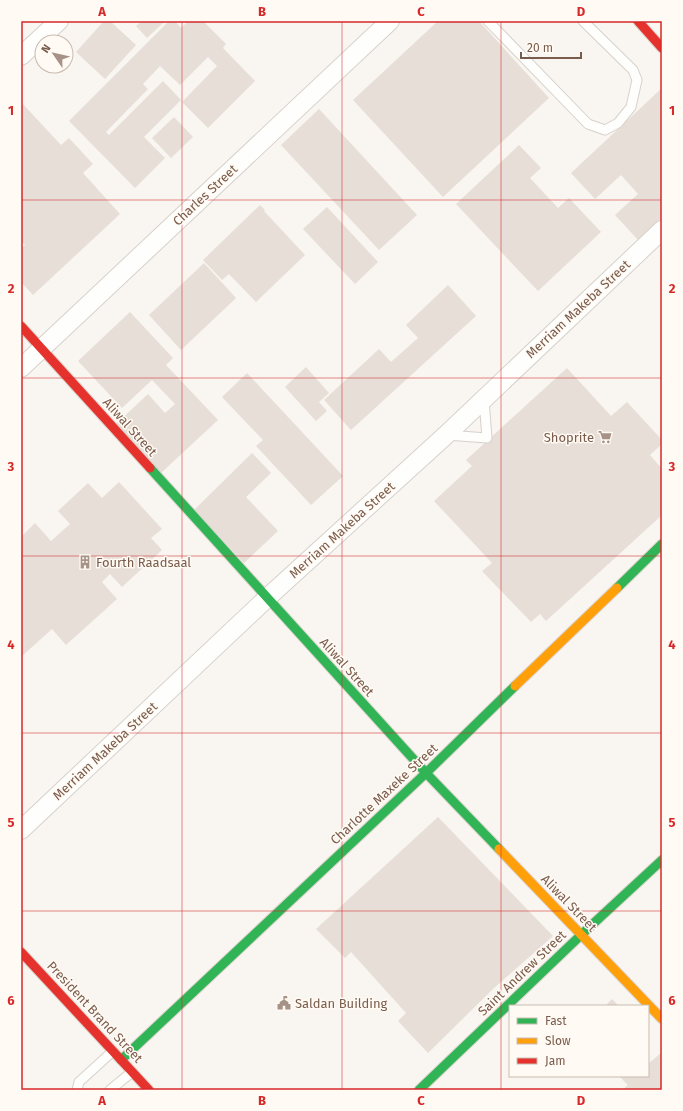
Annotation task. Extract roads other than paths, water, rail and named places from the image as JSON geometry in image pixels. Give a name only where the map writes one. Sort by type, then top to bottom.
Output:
[{"type":"street","points":[[21,56],[59,21]]},
{"type":"street","name":"Charles Street","points":[[21,368],[390,21]]},
{"type":"street","points":[[638,21],[662,48]]},
{"type":"street","name":"Merriam Makeba Street","points":[[21,830],[267,598],[446,435],[662,230]]},
{"type":"street","name":"Aliwal Street","points":[[21,326],[426,773],[648,1005]]},
{"type":"street","name":"Charlotte Maxeke Street","points":[[121,1060],[426,773],[662,544]]},
{"type":"street","name":"Saint Andrew Street","points":[[419,1090],[581,935],[662,860]]},
{"type":"street","name":"President Brand Street","points":[[21,952],[149,1090]]},
{"type":"street","name":"Aliwal Street","points":[[649,1006],[662,1019]]},
{"type":"lane","points":[[488,21],[588,124],[605,130],[618,122],[631,107],[637,80],[633,70],[583,21]]},
{"type":"lane","points":[[446,435],[487,438],[484,398]]},
{"type":"lane","points":[[77,1090],[79,1082],[113,1051]]},
{"type":"lane","points":[[110,1090],[132,1072]]},
{"type":"place","name":"Shoprite","points":[[605,437]]},
{"type":"place","name":"Fourth Raadsaal","points":[[85,562]]},
{"type":"place","name":"Saldan Building","points":[[284,1003]]}]
